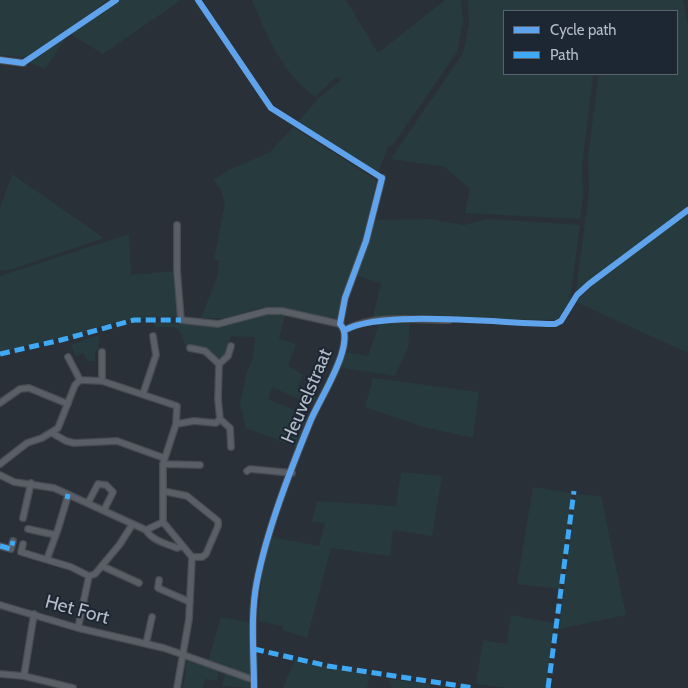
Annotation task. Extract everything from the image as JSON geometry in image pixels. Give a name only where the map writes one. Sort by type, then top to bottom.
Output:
[{"type":"street","points":[[0,60],[23,64]]},
{"type":"street","points":[[177,225],[177,270],[181,320],[218,324],[267,311],[282,311],[340,324],[345,298],[366,241],[382,178]]},
{"type":"street","points":[[345,330],[357,324],[378,321],[449,320]]},
{"type":"street","name":"Heuvelstraat","points":[[254,688],[254,614],[257,582],[268,540],[310,421],[340,360],[345,330],[340,324]]},
{"type":"street","points":[[143,394],[156,355],[153,336]]},
{"type":"street","points":[[231,346],[228,356],[219,364],[218,399],[220,419],[230,428],[231,447]]},
{"type":"street","points":[[190,348],[204,351],[219,364]]},
{"type":"street","points":[[102,352],[102,380]]},
{"type":"street","points":[[68,357],[80,380]]},
{"type":"street","points":[[0,464],[27,443],[52,433],[58,428],[75,385],[80,380],[102,380],[177,406],[176,424],[163,461],[162,508],[163,522],[192,557],[190,602],[177,688]]},
{"type":"street","points":[[0,403],[20,389],[29,388],[68,404]]},
{"type":"street","points":[[176,424],[194,421],[216,423],[220,419]]},
{"type":"street","points":[[52,433],[74,443],[118,441],[163,461],[200,465]]},
{"type":"street","points":[[247,471],[250,469],[292,473]]},
{"type":"street","points":[[0,475],[14,482],[31,483],[54,488],[146,530],[149,535],[168,545],[177,548],[183,546]]},
{"type":"street","points":[[24,518],[31,483]]},
{"type":"street","points":[[88,503],[100,483],[112,488],[113,492],[104,510]]},
{"type":"street","points":[[163,492],[187,496],[218,521],[218,526],[206,554],[202,557],[192,557]]},
{"type":"street","points":[[46,559],[56,535],[67,499]]},
{"type":"street","points":[[146,530],[163,522]]},
{"type":"street","points":[[23,544],[21,552],[71,567],[89,576],[95,574],[102,566],[120,544],[132,525]]},
{"type":"street","points":[[28,529],[56,535]]},
{"type":"street","points":[[0,546],[10,549],[13,541]]},
{"type":"street","points":[[102,566],[140,582]]},
{"type":"street","points":[[78,628],[89,576]]},
{"type":"street","points":[[159,580],[158,588],[190,602]]},
{"type":"street","name":"Het Fort","points":[[0,605],[78,628],[146,644],[254,680]]},
{"type":"street","points":[[24,676],[34,614]]},
{"type":"street","points":[[146,644],[152,617]]},
{"type":"street","points":[[1,673],[24,676],[73,688]]},
{"type":"green space","points":[[0,0],[108,0],[28,58],[0,55]]},
{"type":"green space","points":[[117,0],[181,0],[103,54],[70,34]]},
{"type":"green space","points":[[252,0],[346,0],[378,53],[445,0],[461,0],[463,23],[457,52],[392,146],[389,145],[378,173],[298,122],[318,99],[342,79],[336,77],[315,97],[303,87],[277,53]]},
{"type":"green space","points":[[468,0],[683,0],[688,24],[688,208],[578,292],[576,290],[589,192],[588,156],[599,75],[678,75],[678,10],[503,10],[503,75],[593,75],[582,167],[583,195],[580,219],[465,213],[470,189],[445,167],[391,159],[463,53],[469,24]]},
{"type":"green space","points":[[67,35],[45,69],[30,62]]},
{"type":"green space","points":[[293,127],[376,180],[365,236],[338,319],[270,307],[255,309],[227,318],[201,318],[217,277],[219,260],[214,260],[225,203],[221,190],[213,180],[229,170],[270,152]]},
{"type":"green space","points":[[12,174],[104,238],[13,269],[0,271],[0,208]]},
{"type":"green space","points":[[688,213],[688,353],[576,302],[600,278]]},
{"type":"green space","points":[[429,219],[464,225],[489,219],[580,225],[570,300],[558,320],[433,318],[372,320],[381,283],[357,276],[374,220]]},
{"type":"green space","points":[[129,234],[131,275],[175,271],[179,316],[123,320],[75,335],[0,352],[0,276]]},
{"type":"green space","points":[[269,312],[285,315],[279,339],[296,344],[288,366],[303,375],[298,386],[316,397],[312,405],[272,387],[268,399],[308,416],[296,447],[246,428],[240,404],[246,374],[253,358],[255,337],[231,336],[226,355],[217,358],[206,350],[185,347],[182,334],[175,327],[155,327],[153,322],[212,326]]},
{"type":"green space","points":[[410,322],[408,347],[395,376],[338,367],[344,352],[368,356],[379,324]]},
{"type":"green space","points":[[99,335],[98,350],[95,351],[95,361],[88,361],[83,353],[76,356],[71,345]]},
{"type":"green space","points":[[373,378],[479,392],[473,438],[420,426],[365,407]]},
{"type":"green space","points":[[401,472],[442,476],[432,536],[393,530],[390,556],[331,548],[307,638],[283,630],[283,626],[258,621],[263,568],[271,537],[319,546],[325,523],[312,522],[317,501],[396,506]]},
{"type":"green space","points":[[533,487],[572,493],[560,589],[517,584]]},
{"type":"green space","points":[[576,494],[601,496],[626,615],[559,629]]},
{"type":"green space","points":[[511,615],[554,623],[546,688],[507,688],[476,684],[483,640],[507,644]]},
{"type":"green space","points":[[221,617],[252,623],[252,675],[208,662]]},
{"type":"green space","points":[[295,659],[370,675],[367,688],[283,688]]},
{"type":"green space","points":[[187,661],[219,671],[217,681],[205,679],[203,688],[183,688]]},
{"type":"green space","points":[[225,674],[248,681],[251,688],[222,686]]},
{"type":"green space","points":[[388,679],[431,684],[430,688],[392,688]]},
{"type":"marked path","points":[[0,354],[134,320],[181,320]]},
{"type":"marked path","points":[[548,688],[574,491]]},
{"type":"marked path","points":[[67,499],[68,494]]},
{"type":"marked path","points":[[0,546],[11,549],[13,541]]},
{"type":"marked path","points":[[254,649],[328,666],[474,688]]},
{"type":"cycle path","points":[[0,60],[23,63],[116,0]]},
{"type":"cycle path","points":[[198,0],[271,108],[382,178],[366,241],[345,298],[340,324],[344,333],[341,357],[310,422],[295,460],[273,521],[261,562],[254,608],[254,688]]},
{"type":"cycle path","points":[[345,330],[363,324],[387,320],[415,319],[555,324],[561,321],[577,295],[589,284],[688,210]]}]
